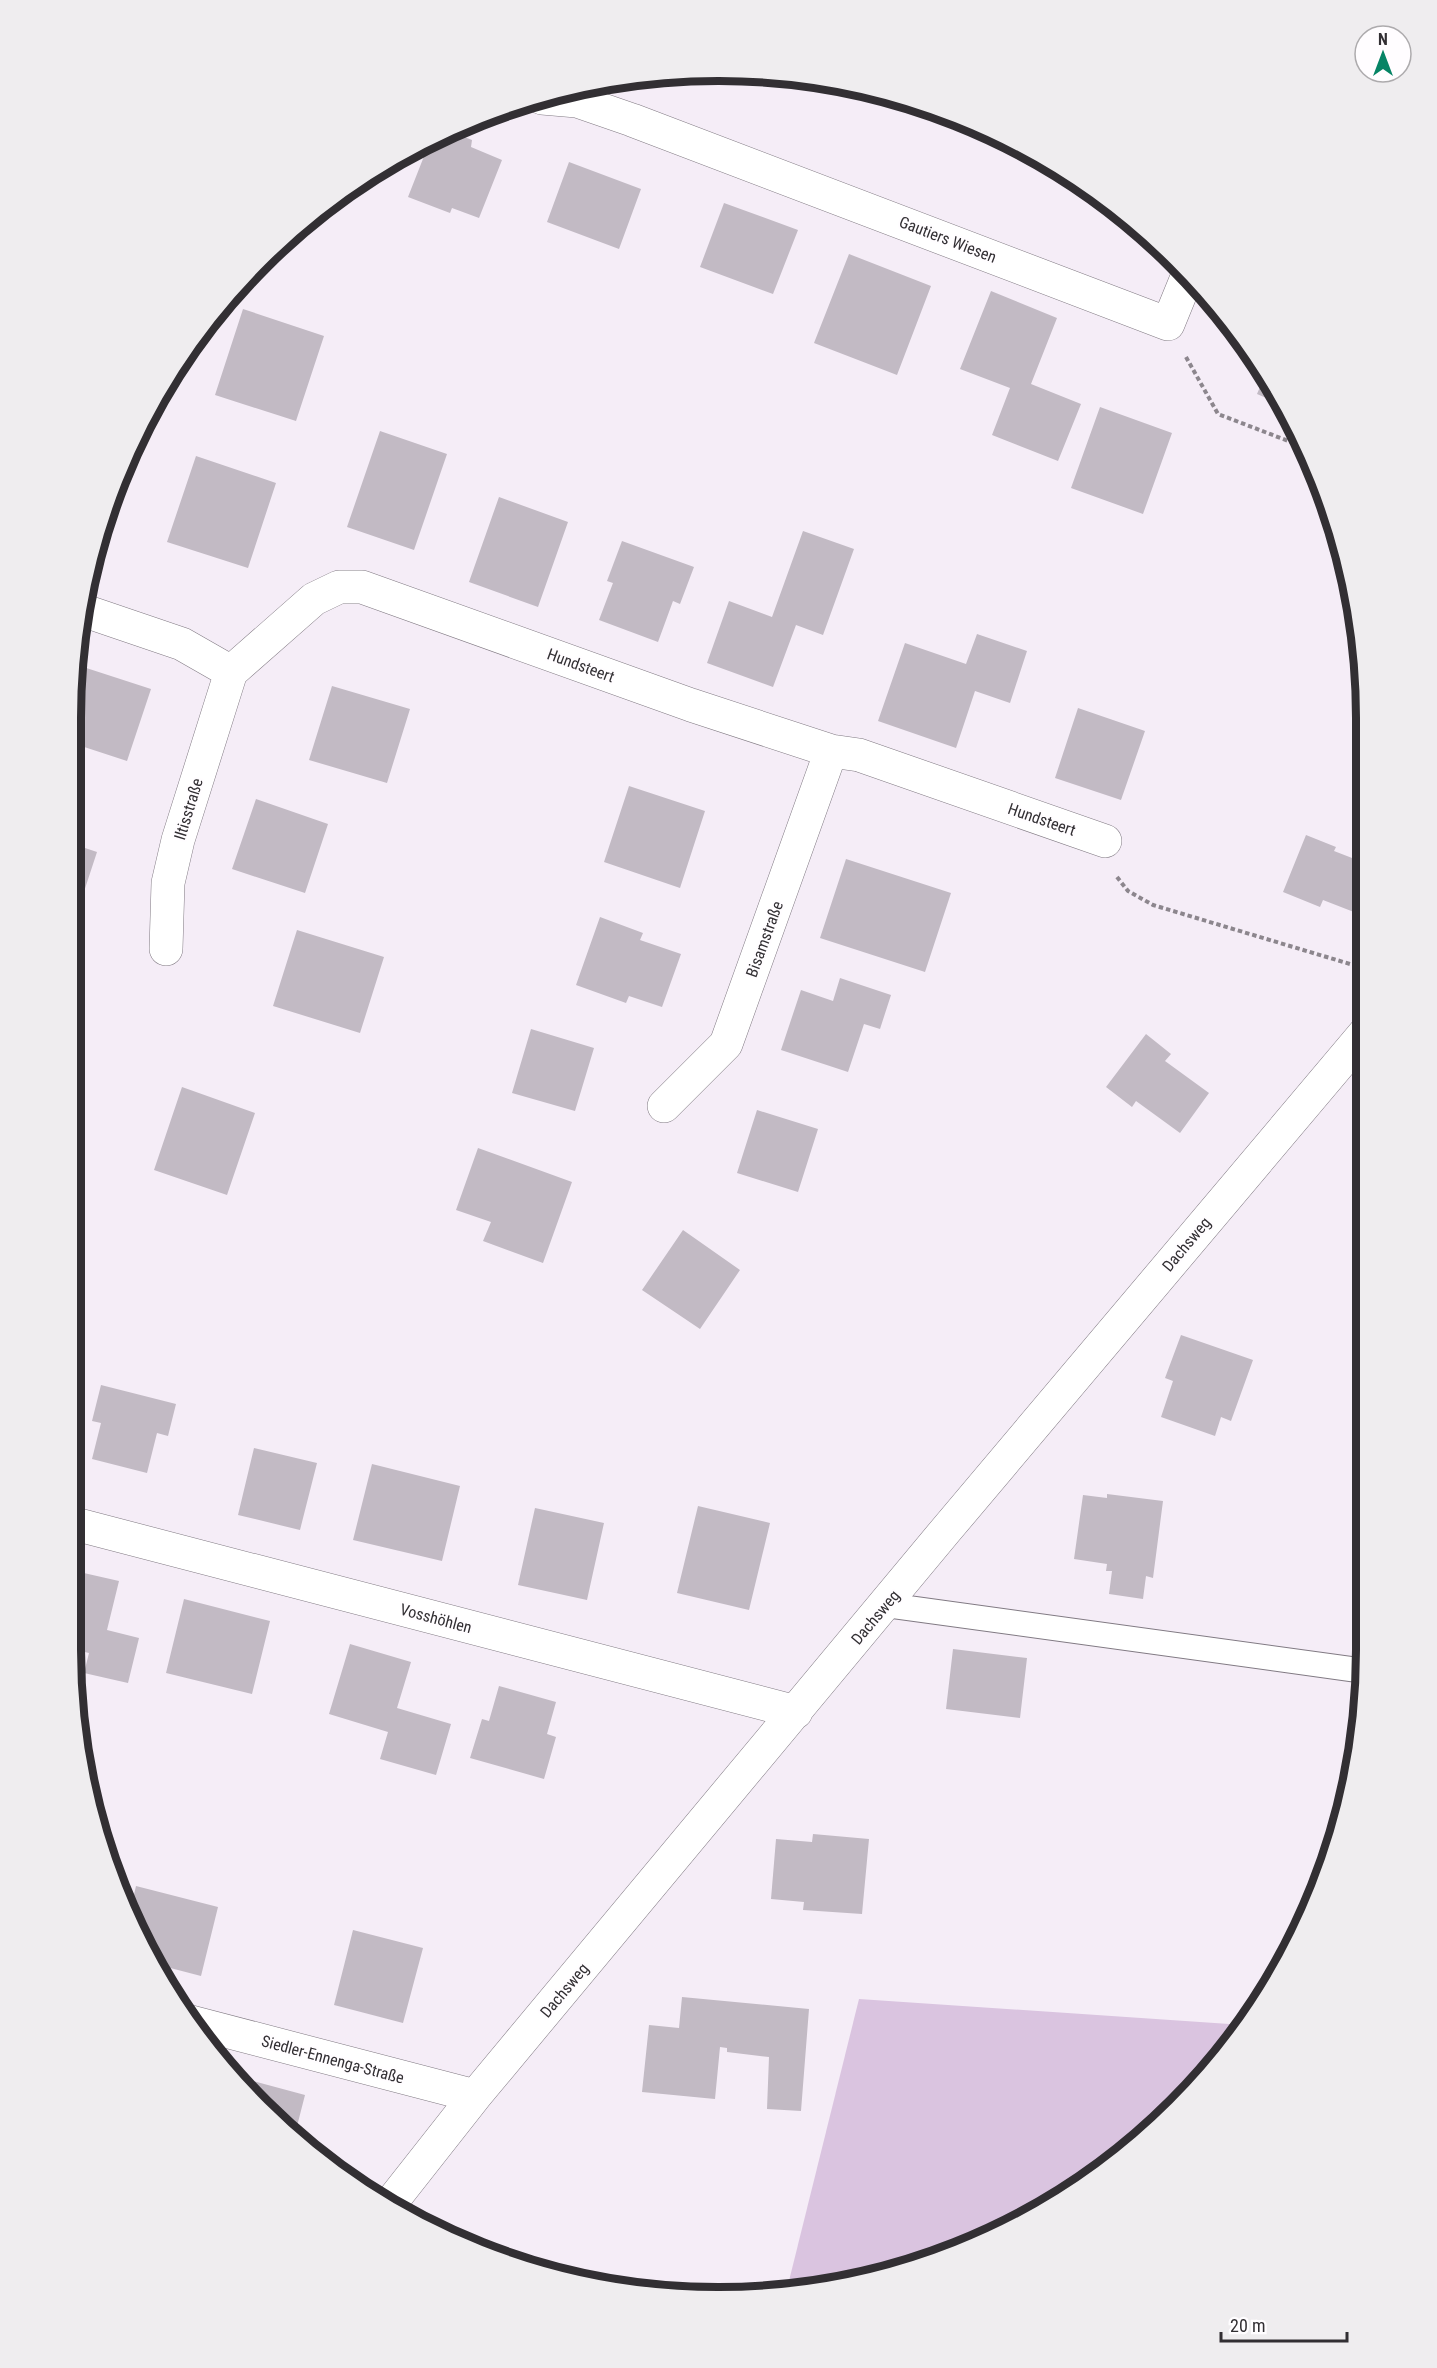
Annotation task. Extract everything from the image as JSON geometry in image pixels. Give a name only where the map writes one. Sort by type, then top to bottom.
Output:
[{"type":"street","name":"Gautiers Wiesen","points":[[566,100],[577,101],[632,120],[1168,324]]},
{"type":"street","points":[[1168,324],[1184,284]]},
{"type":"street","name":"Hundsteert","points":[[231,672],[314,599],[339,587],[362,587],[691,705],[831,751],[859,755],[1105,841]]},
{"type":"street","points":[[90,613],[182,644],[231,672]]},
{"type":"street","name":"Iltisstraße","points":[[166,949],[168,883],[178,840],[231,672]]},
{"type":"street","name":"Bisamstraße","points":[[664,1106],[726,1044],[831,751]]},
{"type":"street","name":"Dachsweg","points":[[394,2199],[475,2096],[1130,1310],[1356,1044]]},
{"type":"street","name":"Vosshöhlen","points":[[81,1526],[796,1712]]},
{"type":"street","name":"Siedler-Ennenga-Straße","points":[[204,2025],[475,2096]]},
{"type":"lane","points":[[886,1605],[1356,1670]]},
{"type":"path","points":[[1168,324],[1218,414],[1292,443]]},
{"type":"path","points":[[1105,841],[1102,857],[1128,891],[1153,905],[1356,966]]},
{"type":"shaded area","points":[[859,1999],[1234,2024],[1198,2070],[1139,2129],[1073,2180],[1037,2202],[962,2238],[923,2253],[843,2275],[788,2283]]},
{"type":"building","points":[[462,136],[472,140],[471,147],[502,160],[479,218],[452,208],[450,213],[408,197],[425,153]]},
{"type":"building","points":[[569,162],[641,189],[619,249],[547,222]]},
{"type":"building","points":[[724,203],[798,230],[773,294],[700,267]]},
{"type":"building","points":[[849,254],[931,286],[897,375],[814,343]]},
{"type":"building","points":[[991,291],[1057,318],[1031,384],[1081,404],[1058,461],[992,435],[1010,388],[960,369]]},
{"type":"building","points":[[243,309],[324,336],[296,421],[215,395]]},
{"type":"building","points":[[1261,384],[1271,400],[1257,394]]},
{"type":"building","points":[[1100,407],[1172,433],[1143,514],[1071,488]]},
{"type":"building","points":[[380,431],[447,454],[414,550],[347,527]]},
{"type":"building","points":[[196,456],[276,483],[248,568],[167,542]]},
{"type":"building","points":[[499,497],[568,522],[538,607],[469,582]]},
{"type":"building","points":[[803,531],[854,549],[823,635],[796,625],[773,687],[707,663],[729,601],[772,617]]},
{"type":"building","points":[[622,541],[694,567],[680,604],[673,601],[658,642],[599,620],[613,583],[607,581]]},
{"type":"building","points":[[977,634],[1027,651],[1010,703],[975,691],[956,748],[878,721],[905,643],[966,664]]},
{"type":"building","points":[[83,667],[151,689],[127,761],[81,746]]},
{"type":"building","points":[[332,686],[410,709],[387,783],[309,760]]},
{"type":"building","points":[[1078,708],[1145,731],[1121,800],[1055,778]]},
{"type":"building","points":[[629,786],[705,811],[680,888],[604,862]]},
{"type":"building","points":[[256,799],[328,824],[305,893],[232,869]]},
{"type":"building","points":[[1306,835],[1336,847],[1334,851],[1356,860],[1356,913],[1323,900],[1320,907],[1283,892]]},
{"type":"building","points":[[81,847],[97,852],[81,901]]},
{"type":"building","points":[[846,859],[951,893],[925,972],[820,938]]},
{"type":"building","points":[[600,917],[643,933],[640,940],[681,954],[662,1007],[629,996],[626,1003],[576,985]]},
{"type":"building","points":[[297,930],[384,957],[360,1033],[273,1006]]},
{"type":"building","points":[[840,978],[891,995],[880,1029],[864,1024],[848,1072],[781,1050],[801,990],[833,1001]]},
{"type":"building","points":[[531,1029],[594,1048],[575,1111],[512,1093]]},
{"type":"building","points":[[1146,1034],[1171,1054],[1165,1061],[1209,1093],[1180,1133],[1136,1101],[1132,1107],[1106,1087]]},
{"type":"building","points":[[182,1087],[255,1113],[227,1195],[154,1170]]},
{"type":"building","points":[[757,1110],[818,1129],[798,1192],[737,1173]]},
{"type":"building","points":[[478,1148],[572,1182],[543,1263],[483,1241],[491,1222],[456,1210]]},
{"type":"building","points":[[683,1230],[740,1270],[700,1329],[642,1290]]},
{"type":"building","points":[[1181,1335],[1253,1360],[1231,1421],[1221,1417],[1215,1436],[1161,1417],[1173,1381],[1165,1378]]},
{"type":"building","points":[[101,1385],[176,1404],[168,1436],[157,1433],[147,1473],[92,1459],[101,1423],[92,1421]]},
{"type":"building","points":[[254,1448],[317,1463],[300,1530],[238,1515]]},
{"type":"building","points":[[372,1464],[460,1486],[442,1561],[353,1540]]},
{"type":"building","points":[[1107,1494],[1163,1501],[1153,1578],[1146,1576],[1143,1599],[1109,1594],[1112,1571],[1106,1571],[1107,1564],[1074,1559],[1083,1495],[1107,1498]]},
{"type":"building","points":[[698,1506],[770,1523],[749,1610],[677,1593]]},
{"type":"building","points":[[535,1508],[604,1523],[587,1600],[518,1585]]},
{"type":"building","points":[[81,1572],[119,1581],[107,1630],[139,1638],[128,1683],[84,1673],[89,1653],[81,1651]]},
{"type":"building","points":[[184,1599],[270,1621],[252,1694],[166,1673]]},
{"type":"building","points":[[350,1644],[411,1662],[397,1708],[451,1724],[436,1775],[380,1759],[388,1732],[329,1714]]},
{"type":"building","points":[[953,1649],[1027,1658],[1020,1718],[946,1709]]},
{"type":"building","points":[[499,1686],[556,1702],[547,1734],[556,1737],[544,1779],[470,1758],[482,1719],[489,1721]]},
{"type":"building","points":[[813,1834],[869,1839],[862,1914],[803,1910],[804,1902],[771,1899],[776,1839],[812,1842]]},
{"type":"building","points":[[136,1886],[218,1907],[201,1976],[165,1967],[133,1899]]},
{"type":"building","points":[[353,1930],[423,1948],[403,2023],[334,2005]]},
{"type":"building","points":[[682,1997],[809,2009],[801,2111],[767,2109],[769,2057],[727,2052],[727,2048],[720,2047],[715,2099],[642,2092],[649,2025],[679,2028]]},
{"type":"building","points":[[249,2080],[305,2095],[297,2128],[268,2100]]}]
